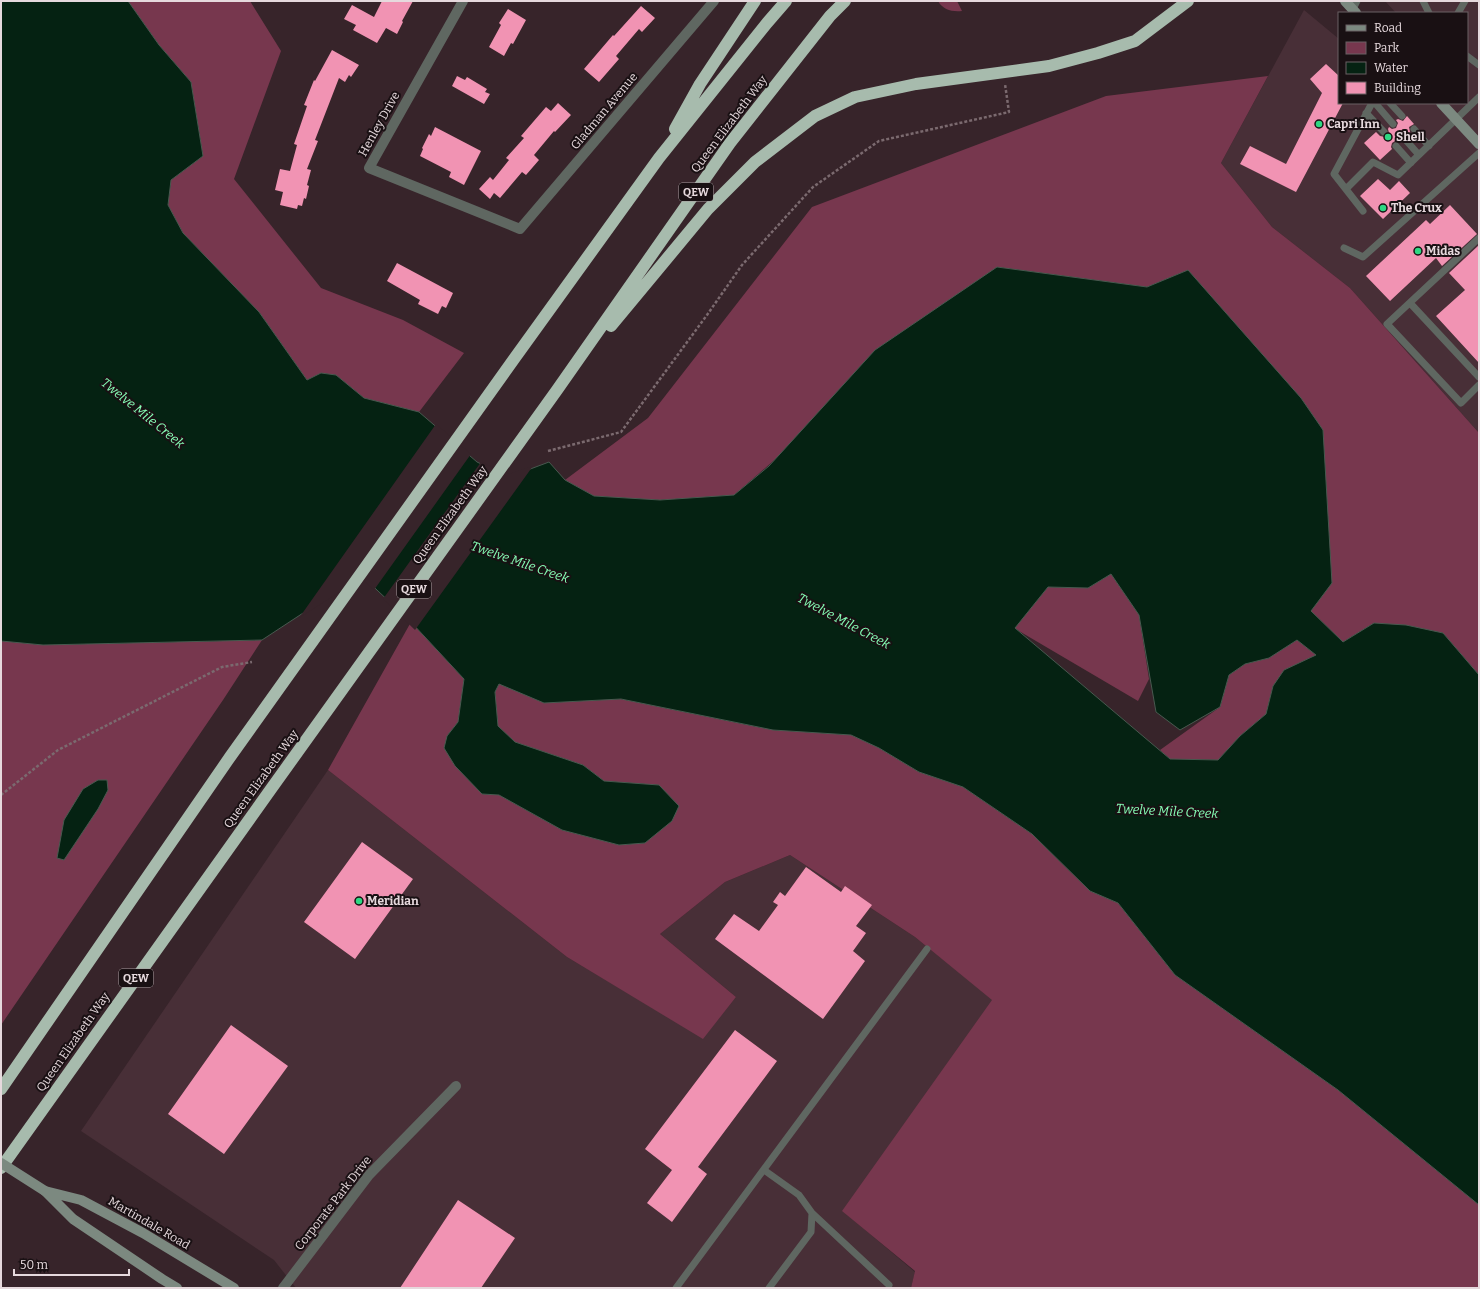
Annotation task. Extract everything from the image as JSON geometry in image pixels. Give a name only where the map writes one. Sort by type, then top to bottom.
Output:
[{"type":"highway","points":[[658,158],[700,84],[754,1]]},
{"type":"highway","points":[[1,1088],[230,757],[658,158],[786,1]]},
{"type":"highway","name":"Queen Elizabeth Way","points":[[1,1168],[558,390],[730,143],[830,16],[845,1]]},
{"type":"highway","points":[[558,390],[708,209],[755,162],[815,116],[855,97],[916,84],[1049,66],[1098,53],[1135,41],[1188,1]]},
{"type":"main road","points":[[1345,1],[1355,8]]},
{"type":"main road","points":[[1441,104],[1479,144]]},
{"type":"main road","name":"Martindale Road","points":[[1,1163],[45,1191],[73,1219],[177,1288]]},
{"type":"main road","name":"Martindale Road","points":[[45,1191],[81,1200],[143,1233],[234,1288]]},
{"type":"street","name":"Henley Drive","points":[[463,1],[369,168],[511,225]]},
{"type":"street","name":"Gladman Avenue","points":[[511,225],[520,229],[714,1]]},
{"type":"street","name":"Corporate Park Drive","points":[[283,1288],[369,1175],[456,1086]]},
{"type":"lane","points":[[1423,1],[1428,12]]},
{"type":"lane","points":[[1459,12],[1465,1]]},
{"type":"lane","points":[[1468,57],[1479,65]]},
{"type":"lane","points":[[1346,189],[1373,162],[1398,175],[1479,97]]},
{"type":"lane","points":[[1363,211],[1334,174],[1366,113],[1372,104]]},
{"type":"lane","points":[[1374,104],[1393,124]]},
{"type":"lane","points":[[1391,104],[1402,116]]},
{"type":"lane","points":[[1366,113],[1384,132]]},
{"type":"lane","points":[[1414,129],[1429,146]]},
{"type":"lane","points":[[1404,138],[1419,155]]},
{"type":"lane","points":[[1396,146],[1411,163]]},
{"type":"lane","points":[[1344,248],[1363,257],[1479,153]]},
{"type":"lane","points":[[1479,238],[1387,324],[1461,403],[1479,385]]},
{"type":"lane","points":[[1410,303],[1479,378]]},
{"type":"lane","points":[[676,1288],[927,949]]},
{"type":"lane","points":[[764,1170],[799,1195],[812,1213],[889,1285]]},
{"type":"lane","points":[[769,1288],[811,1232],[812,1213]]},
{"type":"path","points":[[548,451],[620,432],[707,315],[742,265],[813,187],[879,141],[1008,112],[1003,72]]},
{"type":"path","points":[[1,795],[58,750],[222,667],[252,662]]},
{"type":"shaded area","points":[[1385,1],[1479,1],[1479,433],[1350,288],[1272,227],[1221,163],[1304,10],[1338,38],[1338,104],[1468,104],[1468,12],[1395,12]]},
{"type":"shaded area","points":[[328,770],[567,957],[703,1038],[736,997],[660,934],[725,882],[790,855],[915,937],[993,1000],[843,1211],[915,1272],[911,1288],[296,1288],[274,1260],[81,1131]]},
{"type":"green space","points":[[128,1],[250,1],[281,51],[234,179],[321,288],[403,320],[464,353],[419,412],[364,398],[336,375],[321,373],[307,380],[259,312],[183,233],[168,205],[171,180],[203,156],[191,82],[159,45]]},
{"type":"green space","points":[[938,1],[957,1],[962,11],[948,10]]},
{"type":"green space","points":[[1268,76],[1221,163],[1272,227],[1350,288],[1479,433],[1479,675],[1443,633],[1374,623],[1343,642],[1311,611],[1188,270],[1147,287],[997,267],[734,495],[660,500],[594,496],[565,480],[648,418],[812,207],[1106,96]]},
{"type":"green space","points":[[1111,574],[1139,615],[1149,679],[1138,701],[1014,628],[1048,587],[1088,588]]},
{"type":"green space","points":[[411,622],[464,679],[458,722],[447,736],[482,794],[499,795],[562,830],[619,845],[645,843],[659,785],[604,781],[583,765],[515,742],[498,727],[495,692],[499,683],[544,703],[621,699],[773,730],[851,735],[879,748],[919,772],[963,787],[1032,834],[1090,891],[1118,903],[1175,975],[1338,1090],[1479,1205],[1479,1288],[911,1288],[915,1271],[842,1211],[992,1000],[915,937],[790,855],[725,882],[660,934],[736,997],[703,1039],[567,957],[328,770]]},
{"type":"green space","points":[[262,640],[223,700],[1,1025],[1,641],[43,645]]},
{"type":"green space","points":[[1297,640],[1316,655],[1273,686],[1266,714],[1240,736],[1218,760],[1170,759],[1160,750],[1220,707],[1229,675],[1245,664],[1269,658]]},
{"type":"water","name":"Twelve Mile Creek","points":[[1,1],[128,1],[159,45],[191,82],[203,156],[171,180],[168,205],[183,233],[259,312],[307,380],[321,373],[336,375],[364,398],[419,412],[477,462],[509,477],[549,462],[565,480],[594,496],[660,500],[734,495],[769,466],[875,350],[997,267],[1147,287],[1188,270],[1301,398],[1323,430],[1332,583],[1311,611],[1343,642],[1374,623],[1406,625],[1443,633],[1479,675],[1479,1205],[1338,1090],[1175,975],[1118,903],[1090,891],[1032,834],[963,787],[919,772],[879,748],[851,735],[773,730],[621,699],[544,703],[499,684],[495,692],[498,726],[515,742],[583,765],[604,781],[659,785],[679,806],[672,821],[645,843],[619,845],[562,830],[499,795],[482,794],[455,766],[444,748],[447,736],[458,722],[464,679],[411,622],[361,575],[262,640],[43,645],[1,641]],"holes":[[[1111,574],[1139,615],[1156,712],[1180,730],[1220,707],[1229,675],[1245,664],[1269,658],[1297,640],[1316,655],[1284,670],[1273,686],[1266,714],[1240,736],[1218,760],[1170,759],[1015,628],[1048,587],[1088,588]]]},
{"type":"water","points":[[98,780],[107,780],[108,790],[98,809],[64,860],[57,858],[64,820],[83,789]]},
{"type":"pier","points":[[436,424],[471,454],[374,590],[361,578],[299,618]]},
{"type":"pier","points":[[481,462],[509,474],[533,466],[415,630],[383,599]]},
{"type":"building","points":[[382,1],[413,1],[397,34],[386,28],[377,43],[353,30],[356,25],[344,19],[352,5],[374,17]]},
{"type":"building","points":[[641,6],[655,18],[642,32],[639,29],[616,56],[619,59],[599,82],[584,69],[613,35],[614,36]]},
{"type":"building","points":[[508,9],[526,20],[513,44],[511,43],[504,56],[489,47],[501,25],[499,23]]},
{"type":"building","points":[[332,50],[359,65],[351,77],[349,75],[345,82],[339,78],[315,140],[318,141],[307,169],[311,170],[307,185],[309,186],[306,199],[304,198],[302,206],[298,205],[297,209],[280,205],[283,192],[275,190],[280,169],[290,171],[297,145],[294,144],[307,106],[304,105],[314,80],[315,81]]},
{"type":"building","name":"Capri Inn","points":[[1326,64],[1338,75],[1338,104],[1342,104],[1296,192],[1240,164],[1250,146],[1286,164],[1322,93],[1310,79]]},
{"type":"building","points":[[457,76],[465,80],[467,77],[487,89],[485,92],[490,94],[484,104],[452,86]]},
{"type":"building","points":[[558,103],[571,115],[555,132],[554,131],[534,155],[539,160],[526,175],[522,172],[500,198],[494,193],[490,199],[479,189],[490,177],[493,180],[509,160],[506,158],[524,138],[521,136],[546,107],[551,111]]},
{"type":"building","name":"Shell","points":[[1407,116],[1414,124],[1409,127],[1410,132],[1408,135],[1403,133],[1400,135],[1400,142],[1395,141],[1392,143],[1392,149],[1380,160],[1364,143],[1376,132],[1380,136],[1387,136],[1389,133],[1389,127],[1392,129],[1396,128],[1398,123],[1396,120],[1398,119],[1403,121]]},
{"type":"building","points":[[435,127],[481,151],[464,185],[449,177],[451,172],[420,156],[429,134],[431,136]]},
{"type":"building","name":"The Crux","points":[[1378,179],[1390,190],[1399,181],[1410,193],[1383,219],[1360,196]]},
{"type":"building","name":"Midas","points":[[1450,205],[1477,234],[1442,266],[1436,258],[1390,301],[1366,276],[1426,220],[1430,224]]},
{"type":"building","points":[[1479,245],[1479,363],[1436,316],[1465,290],[1449,273]]},
{"type":"building","points":[[397,263],[453,293],[446,308],[442,306],[438,314],[418,304],[420,300],[387,281]]},
{"type":"building","name":"Meridian","points":[[362,842],[413,879],[355,959],[304,922]]},
{"type":"building","points":[[806,867],[841,892],[845,886],[872,905],[856,926],[866,933],[853,951],[865,961],[823,1019],[715,939],[734,914],[759,931],[778,905],[773,902],[780,892],[785,896]]},
{"type":"building","points":[[231,1025],[288,1066],[224,1154],[168,1114]]},
{"type":"building","points":[[735,1030],[777,1061],[698,1167],[707,1174],[672,1222],[647,1203],[672,1170],[645,1149]]},
{"type":"building","points":[[458,1200],[515,1238],[481,1288],[400,1288]]},
{"type":"place","name":"Capri Inn","points":[[1319,124]]},
{"type":"place","name":"Shell","points":[[1388,137]]},
{"type":"place","name":"The Crux","points":[[1383,208]]},
{"type":"place","name":"Midas","points":[[1418,251]]},
{"type":"place","name":"Meridian","points":[[359,901]]}]
